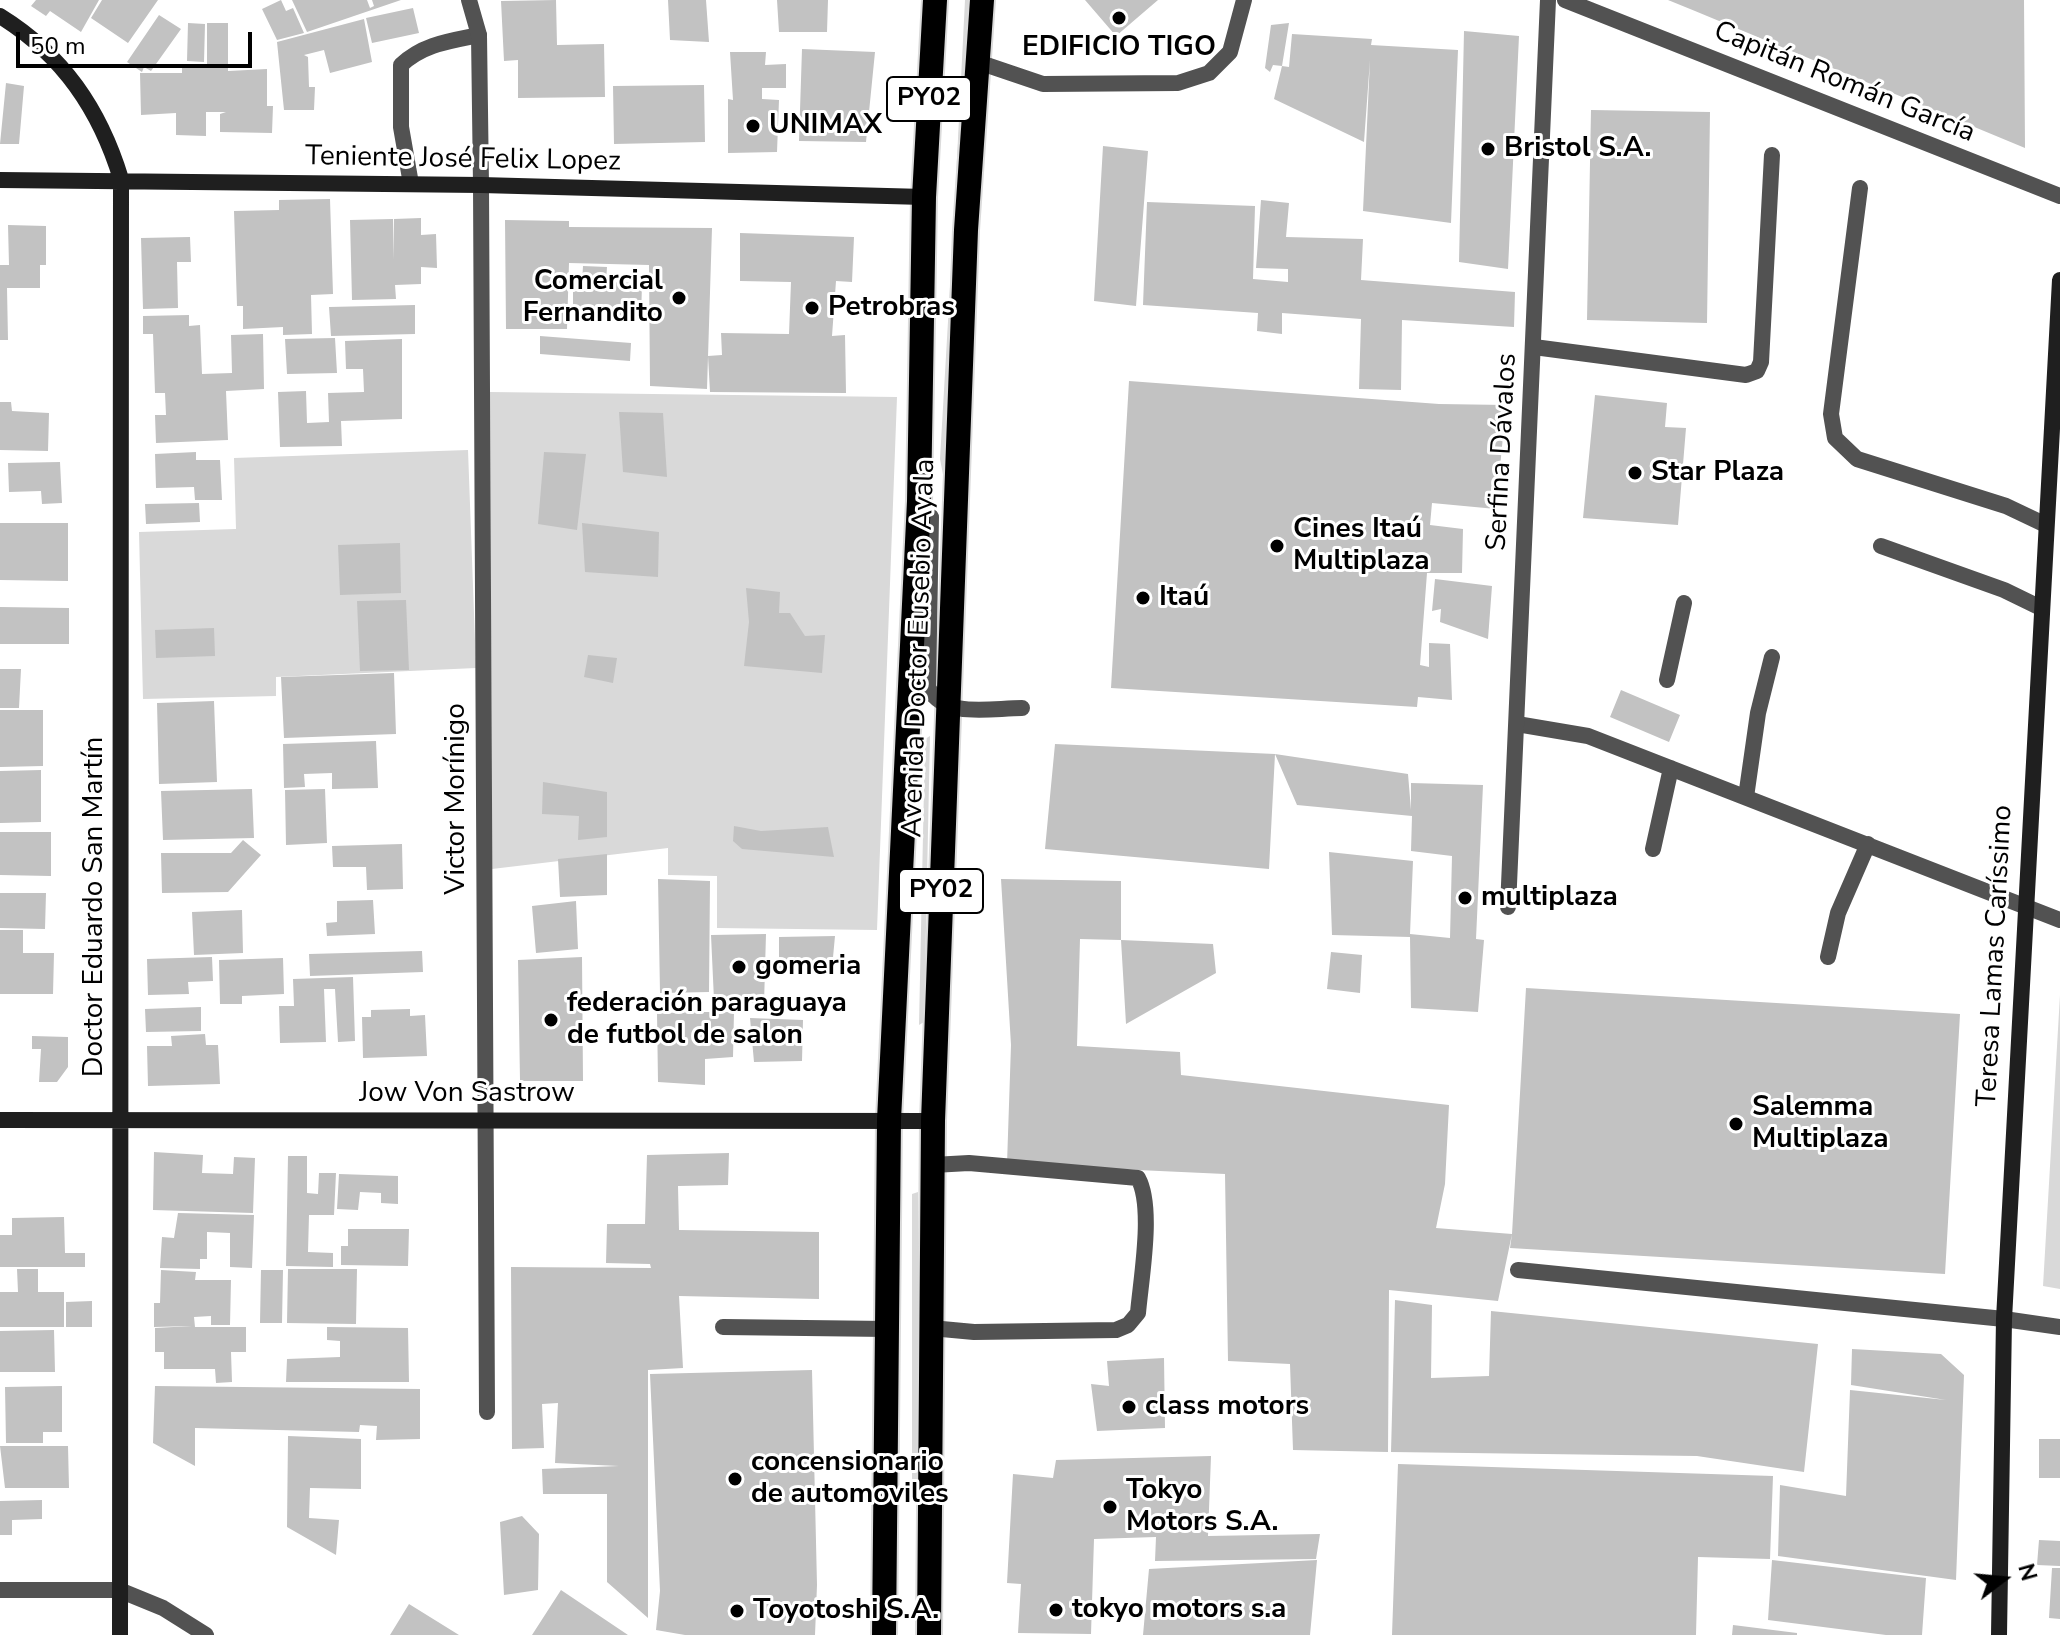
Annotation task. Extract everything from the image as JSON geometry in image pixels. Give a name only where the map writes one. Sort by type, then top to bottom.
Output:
[{"type":"highway","name":"Avenida Doctor Eusebio Ayala","points":[[884,1635],[889,1120],[919,501],[924,197],[935,0]]},
{"type":"highway","name":"Avenida Doctor Eusebio Ayala","points":[[929,1635],[933,1121],[966,230],[982,0]]},
{"type":"street","name":"Victor Morínigo","points":[[469,0],[479,35],[481,185],[487,1412]]},
{"type":"street","points":[[978,62],[1043,84],[1178,83],[1209,73],[1230,52],[1244,0]]},
{"type":"street","name":"Serfina Dávalos","points":[[1508,907],[1548,0]]},
{"type":"street","name":"Capitán Román García","points":[[1565,0],[2060,196]]},
{"type":"street","points":[[0,16],[17,26],[61,67],[91,104],[121,179]]},
{"type":"street","points":[[411,184],[401,127],[401,65],[413,54],[435,44],[479,35]]},
{"type":"street","points":[[1534,347],[1746,375],[1757,371],[1761,362],[1772,155]]},
{"type":"street","name":"Doctor Eduardo San Martín","points":[[120,1635],[121,179]]},
{"type":"street","name":"Teniente José Felix Lopez","points":[[0,180],[481,185],[924,197]]},
{"type":"street","points":[[1860,188],[1831,414],[1835,438],[1857,459],[2006,506],[2046,525]]},
{"type":"street","name":"Teresa Lamas Caríssimo","points":[[1999,1635],[2004,1319],[2060,280]]},
{"type":"street","points":[[919,501],[931,517],[928,688],[935,700],[948,708],[1022,708]]},
{"type":"street","points":[[1881,546],[2004,590],[2041,608]]},
{"type":"street","points":[[1667,680],[1684,603]]},
{"type":"street","points":[[1746,797],[1758,713],[1772,657]]},
{"type":"street","points":[[1517,724],[1588,736],[2060,920]]},
{"type":"street","points":[[1653,849],[1671,768]]},
{"type":"street","points":[[1828,957],[1838,913],[1868,844]]},
{"type":"street","name":"Jow Von Sastrow","points":[[0,1120],[933,1121]]},
{"type":"street","points":[[931,1328],[974,1332],[1116,1330],[1128,1325],[1138,1313],[1145,1209],[1144,1189],[1138,1178],[969,1163],[933,1165]]},
{"type":"street","points":[[1518,1270],[2060,1327]]},
{"type":"street","points":[[723,1327],[887,1329]]},
{"type":"street","points":[[0,1590],[119,1590],[163,1608],[206,1635]]},
{"type":"shaded area","points":[[965,0],[973,0],[962,199],[955,198]]},
{"type":"shaded area","points":[[955,201],[962,202],[945,485],[940,459]]},
{"type":"shaded area","points":[[490,392],[897,397],[877,930],[717,928],[717,876],[668,875],[668,848],[492,869]]},
{"type":"shaded area","points":[[468,450],[476,668],[276,677],[276,696],[143,699],[139,532],[236,529],[234,458]]},
{"type":"shaded area","points":[[930,736],[924,1022],[919,1025],[925,739]]},
{"type":"shaded area","points":[[2060,995],[2060,1289],[2043,1286]]},
{"type":"shaded area","points":[[918,1192],[920,1483],[915,1486],[912,1484],[912,1194]]},
{"type":"building","points":[[36,0],[99,0],[81,32],[50,11],[46,16],[31,6]]},
{"type":"building","points":[[102,0],[158,0],[128,43],[91,18]]},
{"type":"building","points":[[281,0],[286,11],[293,8],[304,33],[277,40],[262,9]]},
{"type":"building","points":[[292,0],[367,0],[370,8],[374,6],[372,0],[401,0],[307,32]]},
{"type":"building","points":[[556,0],[557,45],[604,44],[605,97],[518,98],[518,60],[504,61],[501,1]]},
{"type":"building","points":[[668,0],[706,0],[709,42],[670,40]]},
{"type":"building","points":[[777,0],[828,0],[827,32],[779,32]]},
{"type":"building","name":"EDIFICIO TIGO","points":[[1085,0],[1158,0],[1116,36]]},
{"type":"building","points":[[1668,0],[2024,0],[2025,148],[1695,11]]},
{"type":"building","points":[[413,8],[419,33],[372,43],[366,18]]},
{"type":"building","points":[[159,15],[181,29],[151,71],[144,67],[142,72],[127,62]]},
{"type":"building","points":[[364,19],[372,62],[330,73],[324,50],[304,55],[308,57],[309,87],[315,87],[314,110],[284,110],[277,42]]},
{"type":"building","points":[[188,23],[205,24],[204,62],[187,61]]},
{"type":"building","points":[[207,23],[228,23],[228,71],[267,69],[267,106],[273,106],[272,133],[220,132],[220,114],[226,112],[206,112],[206,136],[176,135],[176,113],[141,115],[140,73],[182,73],[182,64],[207,65]]},
{"type":"building","points":[[1289,23],[1282,66],[1273,65],[1270,72],[1265,68],[1271,25]]},
{"type":"building","name":"Bristol S.A.","points":[[1464,31],[1519,36],[1508,269],[1459,262]]},
{"type":"building","points":[[1292,34],[1372,39],[1371,45],[1458,50],[1451,223],[1363,211],[1370,60],[1364,142],[1274,99],[1282,66],[1289,67]]},
{"type":"building","points":[[802,49],[875,52],[866,142],[799,141]]},
{"type":"building","name":"UNIMAX","points":[[730,52],[766,52],[765,65],[786,64],[786,88],[762,88],[762,99],[779,100],[777,152],[728,153],[728,99],[733,100]]},
{"type":"building","points":[[6,83],[24,86],[19,144],[0,144]]},
{"type":"building","points":[[704,85],[705,142],[614,144],[613,86]]},
{"type":"building","points":[[1591,110],[1710,112],[1707,323],[1587,320]]},
{"type":"building","points":[[1103,146],[1148,151],[1136,306],[1094,301]]},
{"type":"building","points":[[330,199],[333,294],[311,295],[312,334],[283,335],[283,327],[243,329],[243,306],[237,306],[234,211],[279,210],[279,200]]},
{"type":"building","points":[[1261,200],[1289,203],[1286,237],[1363,239],[1361,280],[1515,292],[1514,327],[1402,320],[1401,390],[1359,389],[1361,319],[1282,313],[1282,334],[1257,331],[1258,313],[1143,305],[1147,202],[1255,206],[1253,279],[1288,282],[1288,269],[1256,268]]},
{"type":"building","points":[[421,218],[421,235],[436,234],[437,268],[421,267],[421,284],[395,285],[396,299],[352,300],[350,220],[393,219],[394,260],[394,219]]},
{"type":"building","points":[[505,220],[569,221],[569,227],[712,228],[707,389],[650,386],[649,265],[569,263],[567,329],[506,329]]},
{"type":"building","points":[[8,225],[46,226],[46,265],[40,265],[40,288],[7,288],[8,340],[0,340],[0,265],[9,265]]},
{"type":"building","name":"Petrobras","points":[[740,233],[854,237],[852,282],[836,281],[832,336],[845,335],[846,393],[710,392],[708,356],[722,355],[721,333],[789,334],[791,282],[740,281]]},
{"type":"building","points":[[190,237],[191,262],[177,262],[178,308],[143,309],[141,238]]},
{"type":"building","points":[[583,266],[607,267],[606,282],[642,283],[641,320],[595,317],[595,312],[573,311],[573,282],[582,282]]},
{"type":"building","points":[[415,305],[415,334],[331,336],[329,307]]},
{"type":"building","points":[[189,315],[189,326],[200,325],[202,374],[232,373],[231,335],[263,334],[264,389],[226,391],[228,440],[156,443],[155,415],[166,415],[165,393],[155,393],[153,334],[143,334],[143,316]]},
{"type":"building","points":[[540,336],[631,343],[630,361],[540,354]]},
{"type":"building","points":[[335,338],[337,373],[287,374],[285,339]]},
{"type":"building","points":[[402,339],[402,419],[341,421],[342,446],[280,447],[278,392],[306,391],[307,423],[329,422],[328,393],[364,392],[363,369],[346,369],[345,341]]},
{"type":"building","points":[[1129,381],[1439,404],[1506,405],[1496,509],[1432,503],[1430,525],[1463,529],[1462,573],[1427,573],[1420,665],[1429,667],[1429,643],[1450,644],[1452,700],[1418,697],[1417,707],[1111,688]]},
{"type":"building","name":"Star Plaza","points":[[1595,395],[1667,403],[1665,427],[1686,428],[1678,525],[1583,518]]},
{"type":"building","points":[[0,402],[11,402],[12,411],[49,413],[48,451],[0,450]]},
{"type":"building","points":[[619,412],[663,413],[667,477],[623,472]]},
{"type":"building","points":[[196,452],[196,460],[220,460],[222,500],[195,500],[194,487],[156,488],[155,454]]},
{"type":"building","points":[[544,452],[586,454],[577,530],[538,524]]},
{"type":"building","points":[[60,462],[62,503],[42,504],[41,491],[9,492],[8,463]]},
{"type":"building","points":[[199,503],[200,522],[146,524],[145,504]]},
{"type":"building","points":[[0,523],[68,523],[68,581],[0,580]]},
{"type":"building","points":[[582,523],[659,532],[658,577],[585,572]]},
{"type":"building","points":[[400,543],[401,593],[340,595],[338,545]]},
{"type":"building","points":[[1435,579],[1492,586],[1488,639],[1440,622],[1441,609],[1432,611]]},
{"type":"building","points":[[746,588],[780,592],[779,613],[790,613],[805,636],[825,635],[822,673],[744,666],[749,622]]},
{"type":"building","points":[[406,600],[409,670],[360,671],[357,601]]},
{"type":"building","points":[[0,607],[69,608],[69,644],[0,644]]},
{"type":"building","points":[[214,628],[215,656],[156,658],[155,630]]},
{"type":"building","points":[[588,655],[617,658],[613,683],[584,677]]},
{"type":"building","points":[[0,669],[21,669],[19,708],[0,708]]},
{"type":"building","points":[[394,673],[396,734],[284,738],[281,677]]},
{"type":"building","points":[[1621,690],[1680,715],[1669,742],[1610,717]]},
{"type":"building","points":[[214,701],[217,782],[159,784],[157,703]]},
{"type":"building","points":[[0,710],[43,710],[43,766],[0,767]]},
{"type":"building","points":[[376,741],[378,788],[332,789],[332,773],[304,774],[305,787],[284,788],[283,744]]},
{"type":"building","points":[[1055,744],[1275,754],[1269,869],[1045,849]]},
{"type":"building","points":[[1275,754],[1408,774],[1411,810],[1411,783],[1483,785],[1476,939],[1484,940],[1478,1012],[1411,1008],[1410,937],[1332,935],[1329,852],[1413,861],[1410,934],[1450,938],[1452,856],[1411,851],[1412,816],[1297,805]]},
{"type":"building","points":[[41,770],[41,822],[0,823],[0,771]]},
{"type":"building","points":[[543,782],[607,792],[607,837],[578,840],[579,816],[542,814]]},
{"type":"building","points":[[252,789],[254,838],[163,840],[161,791]]},
{"type":"building","points":[[325,789],[327,843],[286,845],[285,790]]},
{"type":"building","points":[[734,826],[761,831],[828,827],[834,857],[742,849],[733,841]]},
{"type":"building","points":[[0,832],[51,832],[51,876],[0,875]]},
{"type":"building","points":[[243,840],[261,855],[228,892],[162,893],[161,853],[231,853]]},
{"type":"building","points":[[402,844],[403,889],[367,890],[366,867],[333,867],[332,846]]},
{"type":"building","points":[[607,854],[607,895],[560,897],[558,859]]},
{"type":"building","points":[[658,879],[710,881],[709,992],[660,993]]},
{"type":"building","points":[[1001,879],[1121,881],[1121,940],[1080,939],[1077,1046],[1180,1052],[1181,1075],[1449,1105],[1445,1184],[1436,1228],[1512,1234],[1498,1301],[1389,1290],[1388,1452],[1293,1450],[1290,1364],[1228,1361],[1225,1174],[1007,1164],[1011,1045]]},
{"type":"building","points":[[0,893],[46,893],[45,929],[0,928]]},
{"type":"building","points":[[373,900],[375,934],[327,936],[326,923],[337,922],[337,901]]},
{"type":"building","points":[[576,901],[578,949],[536,953],[532,906]]},
{"type":"building","points":[[242,910],[243,953],[194,955],[192,912]]},
{"type":"building","points":[[0,930],[23,930],[23,953],[54,953],[53,994],[0,994]]},
{"type":"building","name":"gomeria","points":[[766,934],[764,1004],[714,1000],[711,935]]},
{"type":"building","name":"gomeria","points":[[835,936],[832,968],[779,969],[779,937]]},
{"type":"building","points":[[1121,940],[1213,944],[1216,973],[1126,1024]]},
{"type":"building","points":[[422,951],[423,972],[310,976],[309,954]]},
{"type":"building","points":[[1331,952],[1362,955],[1360,993],[1327,989]]},
{"type":"building","points":[[212,957],[213,981],[188,982],[189,994],[148,995],[147,959]]},
{"type":"building","name":"federación paraguaya de futbol de salon","points":[[582,957],[583,1081],[520,1081],[518,960]]},
{"type":"building","points":[[283,958],[284,994],[242,996],[242,1004],[220,1004],[219,960]]},
{"type":"building","points":[[353,977],[355,1041],[338,1042],[335,989],[324,989],[326,1042],[280,1043],[279,1006],[294,1006],[293,979]]},
{"type":"building","name":"Salemma Multiplaza","points":[[1526,988],[1960,1014],[1945,1274],[1510,1248]]},
{"type":"building","points":[[201,1007],[201,1031],[146,1032],[145,1009]]},
{"type":"building","points":[[410,1009],[410,1016],[425,1015],[427,1056],[363,1058],[362,1017],[371,1017],[371,1010]]},
{"type":"building","points":[[734,1012],[733,1057],[705,1059],[705,1085],[658,1082],[657,1013]]},
{"type":"building","points":[[750,1018],[803,1020],[802,1061],[754,1062]]},
{"type":"building","points":[[205,1034],[206,1045],[218,1045],[220,1084],[148,1086],[147,1046],[172,1046],[171,1036]]},
{"type":"building","points":[[32,1036],[68,1037],[68,1067],[57,1082],[39,1082],[41,1049],[32,1049]]},
{"type":"building","points":[[154,1152],[203,1155],[202,1173],[233,1174],[234,1157],[255,1158],[253,1213],[153,1210]]},
{"type":"building","points":[[729,1153],[728,1185],[678,1186],[679,1230],[819,1232],[819,1299],[679,1296],[683,1368],[648,1370],[648,1618],[607,1582],[607,1494],[543,1494],[542,1469],[619,1466],[555,1463],[558,1403],[542,1404],[544,1448],[512,1449],[511,1267],[651,1268],[650,1264],[606,1263],[607,1224],[645,1224],[647,1155]]},
{"type":"building","points":[[288,1156],[307,1156],[307,1193],[318,1194],[319,1173],[336,1173],[334,1215],[309,1215],[308,1252],[333,1253],[333,1267],[286,1266]]},
{"type":"building","points":[[339,1174],[398,1176],[398,1204],[381,1203],[381,1193],[360,1192],[358,1210],[337,1209]]},
{"type":"building","points":[[178,1213],[254,1215],[252,1268],[230,1267],[230,1233],[207,1232],[207,1259],[200,1259],[200,1269],[160,1268],[162,1237],[174,1238]]},
{"type":"building","points":[[64,1217],[65,1253],[85,1253],[85,1267],[0,1267],[0,1235],[12,1235],[12,1218]]},
{"type":"building","points":[[348,1229],[409,1229],[408,1266],[341,1265],[341,1246],[348,1246]]},
{"type":"building","points":[[17,1269],[38,1269],[38,1292],[64,1292],[64,1327],[0,1327],[0,1292],[18,1292]]},
{"type":"building","points":[[288,1269],[357,1269],[356,1324],[287,1323]]},
{"type":"building","points":[[161,1270],[196,1272],[195,1280],[231,1280],[230,1325],[211,1325],[211,1316],[194,1317],[195,1327],[246,1327],[246,1352],[231,1352],[232,1382],[216,1383],[215,1369],[164,1369],[164,1352],[155,1352],[155,1328],[192,1326],[154,1327],[154,1303],[160,1303]]},
{"type":"building","points":[[261,1270],[283,1270],[282,1323],[260,1323]]},
{"type":"building","points":[[1395,1300],[1432,1305],[1431,1378],[1489,1376],[1491,1311],[1818,1344],[1804,1472],[1697,1456],[1391,1452]]},
{"type":"building","points":[[92,1301],[92,1327],[66,1327],[66,1302]]},
{"type":"building","points":[[327,1327],[408,1328],[409,1382],[286,1382],[287,1359],[340,1357],[340,1341],[327,1340]]},
{"type":"building","points":[[54,1330],[55,1372],[0,1372],[0,1331]]},
{"type":"building","points":[[1852,1349],[1941,1354],[1964,1375],[1956,1580],[1778,1556],[1780,1485],[1846,1496],[1850,1390],[1946,1400],[1851,1385]]},
{"type":"building","name":"class motors","points":[[1164,1358],[1165,1428],[1097,1431],[1091,1384],[1109,1386],[1107,1361]]},
{"type":"building","name":"concensionario de automoviles","points":[[812,1370],[817,1585],[815,1635],[685,1635],[656,1630],[660,1591],[650,1374]]},
{"type":"building","points":[[62,1386],[62,1432],[43,1432],[43,1443],[6,1443],[5,1387]]},
{"type":"building","points":[[155,1386],[420,1389],[420,1439],[376,1440],[377,1426],[360,1425],[359,1432],[195,1428],[195,1466],[153,1443]]},
{"type":"building","points":[[288,1436],[361,1439],[361,1489],[310,1488],[309,1518],[339,1520],[336,1555],[287,1527]]},
{"type":"building","points":[[2039,1439],[2060,1439],[2060,1478],[2039,1478]]},
{"type":"building","points":[[0,1446],[68,1446],[69,1488],[5,1488]]},
{"type":"building","name":"Tokyo Motors S.A.","points":[[1211,1456],[1208,1536],[1320,1534],[1316,1559],[1155,1561],[1156,1537],[1094,1539],[1091,1634],[1018,1633],[1021,1584],[1007,1583],[1013,1474],[1053,1478],[1056,1460]]},
{"type":"building","points":[[1398,1464],[1773,1476],[1770,1559],[1698,1557],[1696,1635],[1392,1635]]},
{"type":"building","points":[[42,1500],[42,1519],[12,1520],[12,1535],[0,1535],[0,1501]]},
{"type":"building","points":[[522,1516],[539,1534],[538,1590],[504,1595],[500,1522]]},
{"type":"building","points":[[2039,1540],[2060,1541],[2060,1566],[2037,1565]]},
{"type":"building","points":[[1317,1560],[1310,1635],[1143,1635],[1149,1569]]},
{"type":"building","points":[[1772,1560],[1926,1578],[1922,1635],[1886,1635],[1768,1620]]},
{"type":"building","points":[[2052,1568],[2060,1568],[2060,1619],[2049,1618]]},
{"type":"building","points":[[561,1590],[628,1635],[532,1635]]},
{"type":"building","points":[[409,1604],[459,1635],[390,1635]]},
{"type":"building","points":[[1733,1625],[1797,1633],[1797,1635],[1732,1635]]},
{"type":"place","name":"EDIFICIO TIGO","points":[[1119,18]]},
{"type":"place","name":"UNIMAX","points":[[753,126]]},
{"type":"place","name":"Bristol S.A.","points":[[1488,149]]},
{"type":"place","name":"Comercial Fernandito","points":[[679,298]]},
{"type":"place","name":"Petrobras","points":[[812,308]]},
{"type":"place","name":"Star Plaza","points":[[1635,473]]},
{"type":"place","name":"Cines Itaú Multiplaza","points":[[1277,546]]},
{"type":"place","name":"Itaú","points":[[1143,598]]},
{"type":"place","name":"multiplaza","points":[[1465,898]]},
{"type":"place","name":"gomeria","points":[[739,967]]},
{"type":"place","name":"federación paraguaya de futbol de salon","points":[[551,1020]]},
{"type":"place","name":"Salemma Multiplaza","points":[[1736,1124]]},
{"type":"place","name":"class motors","points":[[1129,1407]]},
{"type":"place","name":"concensionario de automoviles","points":[[735,1479]]},
{"type":"place","name":"Tokyo Motors S.A.","points":[[1110,1507]]},
{"type":"place","name":"tokyo motors s.a","points":[[1056,1610]]},
{"type":"place","name":"Toyotoshi S.A.","points":[[737,1611]]}]
